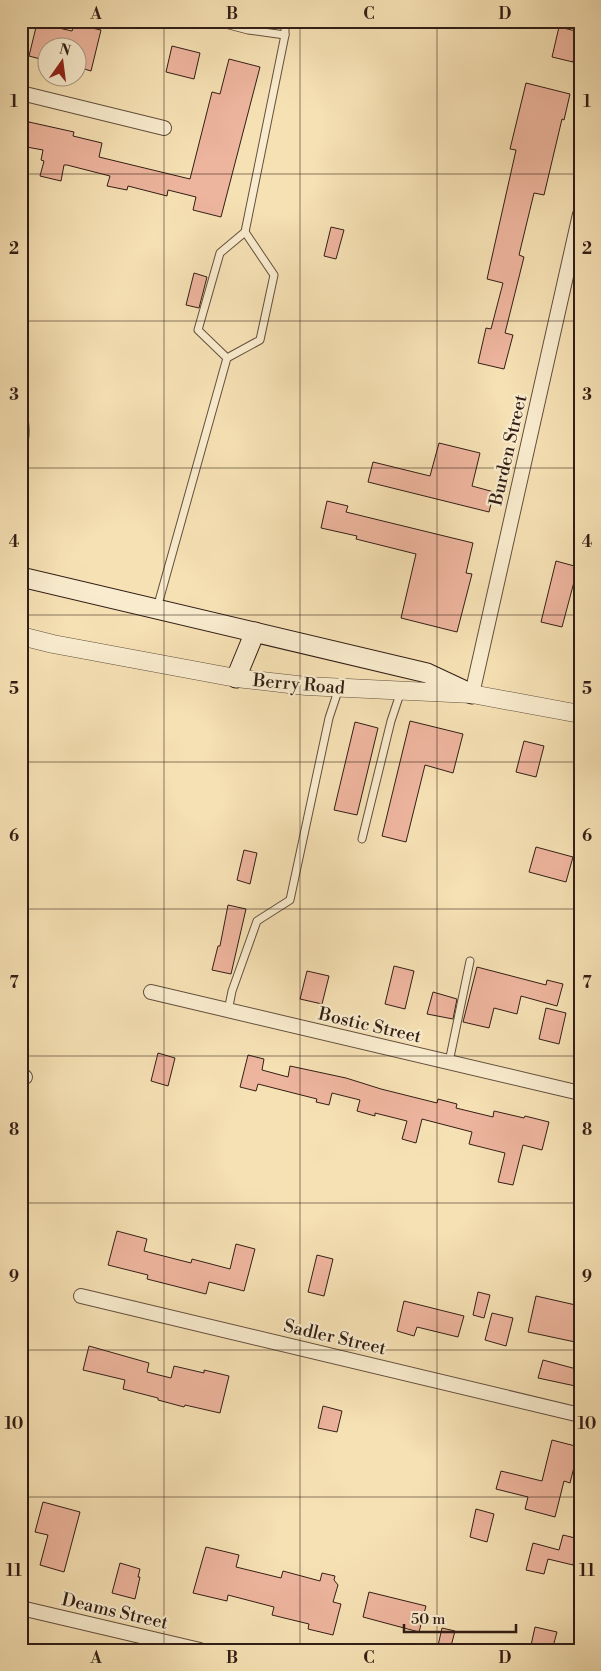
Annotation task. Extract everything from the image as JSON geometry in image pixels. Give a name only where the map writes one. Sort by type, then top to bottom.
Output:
[{"type":"main road","points":[[21,576],[427,674],[472,694]]},
{"type":"main road","points":[[236,678],[255,632]]},
{"type":"street","points":[[21,93],[164,128]]},
{"type":"street","name":"Burden Street","points":[[472,694],[580,214]]},
{"type":"street","name":"Berry Road","points":[[21,636],[53,644],[236,678],[306,686],[472,694],[580,714]]},
{"type":"street","name":"Bostic Street","points":[[151,992],[580,1093]]},
{"type":"street","name":"Sadler Street","points":[[81,1296],[580,1415]]},
{"type":"street","name":"Deams Street","points":[[21,1608],[200,1650]]},
{"type":"lane","points":[[214,21],[248,30],[285,35]]},
{"type":"lane","points":[[227,358],[198,330],[220,253],[245,232],[285,35],[285,21]]},
{"type":"lane","points":[[157,608],[227,358],[260,340],[274,275],[245,232]]},
{"type":"lane","points":[[21,406],[26,422],[26,441],[21,454]]},
{"type":"lane","points":[[228,1011],[232,991],[257,921],[290,900],[329,718],[339,688]]},
{"type":"lane","points":[[362,838],[391,721],[401,691]]},
{"type":"lane","points":[[449,1062],[470,961]]},
{"type":"building","points":[[37,23],[72,31],[74,24],[101,30],[91,71],[88,70],[88,38],[38,38],[38,58],[29,56]]},
{"type":"building","points":[[559,27],[580,32],[573,62],[552,57]]},
{"type":"building","points":[[172,46],[200,53],[194,79],[166,72]]},
{"type":"building","points":[[229,59],[260,67],[221,217],[193,210],[196,197],[168,190],[167,196],[128,186],[127,190],[107,186],[110,176],[67,165],[64,165],[61,181],[40,176],[44,161],[41,160],[43,150],[21,146],[21,124],[28,125],[29,122],[74,132],[73,136],[102,143],[99,157],[190,179],[212,92],[220,94]]},
{"type":"building","points":[[526,83],[570,94],[564,120],[562,119],[544,195],[534,193],[519,255],[524,257],[505,333],[513,335],[504,369],[478,363],[486,328],[491,329],[503,283],[487,279],[516,150],[510,149]]},
{"type":"building","points":[[331,227],[344,230],[336,259],[324,256]]},
{"type":"building","points":[[194,273],[207,277],[199,308],[186,305]]},
{"type":"building","points":[[439,443],[480,453],[472,486],[494,492],[489,512],[368,482],[373,462],[430,476]]},
{"type":"building","points":[[327,501],[348,506],[346,512],[473,543],[466,573],[472,574],[457,632],[401,618],[416,554],[356,539],[357,536],[321,528]]},
{"type":"building","points":[[556,561],[578,567],[562,627],[541,622]]},
{"type":"building","points":[[410,721],[463,734],[453,773],[425,765],[406,842],[382,836]]},
{"type":"building","points":[[355,722],[378,728],[357,815],[334,810]]},
{"type":"building","points":[[524,741],[544,746],[536,777],[516,772]]},
{"type":"building","points":[[536,847],[573,857],[566,882],[529,872]]},
{"type":"building","points":[[244,850],[257,853],[250,884],[237,880]]},
{"type":"building","points":[[228,905],[246,909],[231,974],[212,970],[218,946],[220,946]]},
{"type":"building","points":[[394,966],[414,971],[405,1009],[385,1004]]},
{"type":"building","points":[[477,967],[546,985],[547,980],[563,984],[557,1006],[521,996],[517,1014],[494,1008],[489,1028],[463,1022]]},
{"type":"building","points":[[307,971],[329,976],[322,1004],[300,999]]},
{"type":"building","points":[[433,992],[457,999],[453,1019],[427,1014]]},
{"type":"building","points":[[546,1008],[566,1013],[559,1044],[539,1039]]},
{"type":"building","points":[[158,1053],[175,1058],[168,1086],[151,1081]]},
{"type":"building","points":[[248,1055],[264,1059],[262,1070],[288,1077],[290,1066],[346,1078],[437,1103],[438,1099],[457,1104],[456,1108],[493,1117],[494,1111],[549,1122],[542,1150],[523,1145],[513,1185],[498,1182],[505,1153],[469,1144],[472,1132],[422,1119],[416,1143],[402,1139],[407,1121],[375,1113],[375,1116],[357,1111],[360,1100],[332,1093],[329,1105],[316,1102],[317,1099],[258,1084],[256,1091],[240,1087]]},
{"type":"building","points":[[117,1231],[147,1239],[144,1251],[191,1263],[192,1259],[230,1269],[236,1244],[255,1249],[244,1291],[209,1282],[206,1294],[147,1279],[148,1275],[108,1265]]},
{"type":"building","points":[[317,1255],[333,1259],[324,1296],[308,1292]]},
{"type":"building","points":[[478,1292],[490,1295],[484,1318],[473,1315]]},
{"type":"building","points":[[536,1296],[580,1306],[580,1343],[528,1332]]},
{"type":"building","points":[[404,1301],[464,1316],[458,1337],[417,1327],[414,1336],[397,1331]]},
{"type":"building","points":[[492,1313],[513,1318],[506,1346],[485,1340]]},
{"type":"building","points":[[89,1346],[149,1363],[147,1372],[171,1378],[174,1366],[204,1373],[204,1370],[229,1376],[220,1413],[185,1405],[184,1407],[158,1400],[158,1398],[123,1389],[125,1380],[83,1370]]},
{"type":"building","points":[[543,1360],[580,1370],[580,1387],[538,1378]]},
{"type":"building","points":[[323,1406],[342,1411],[337,1432],[318,1428]]},
{"type":"building","points":[[552,1440],[579,1447],[570,1483],[564,1481],[555,1517],[525,1509],[528,1497],[496,1489],[501,1471],[542,1481]]},
{"type":"building","points":[[43,1502],[80,1512],[64,1572],[40,1565],[48,1535],[35,1532]]},
{"type":"building","points":[[476,1509],[494,1514],[487,1542],[470,1537]]},
{"type":"building","points":[[563,1535],[579,1539],[573,1565],[548,1559],[544,1574],[526,1570],[533,1543],[559,1550]]},
{"type":"building","points":[[206,1547],[239,1555],[236,1567],[281,1578],[283,1571],[320,1581],[322,1573],[335,1576],[334,1580],[338,1585],[333,1602],[341,1604],[333,1635],[308,1629],[309,1624],[272,1615],[274,1607],[228,1595],[227,1601],[193,1593]]},
{"type":"building","points":[[120,1563],[140,1569],[135,1599],[112,1593]]},
{"type":"building","points":[[369,1592],[426,1606],[419,1632],[363,1617]]},
{"type":"building","points":[[535,1627],[557,1632],[552,1650],[530,1650]]},
{"type":"building","points":[[442,1628],[455,1631],[450,1650],[437,1650]]}]
